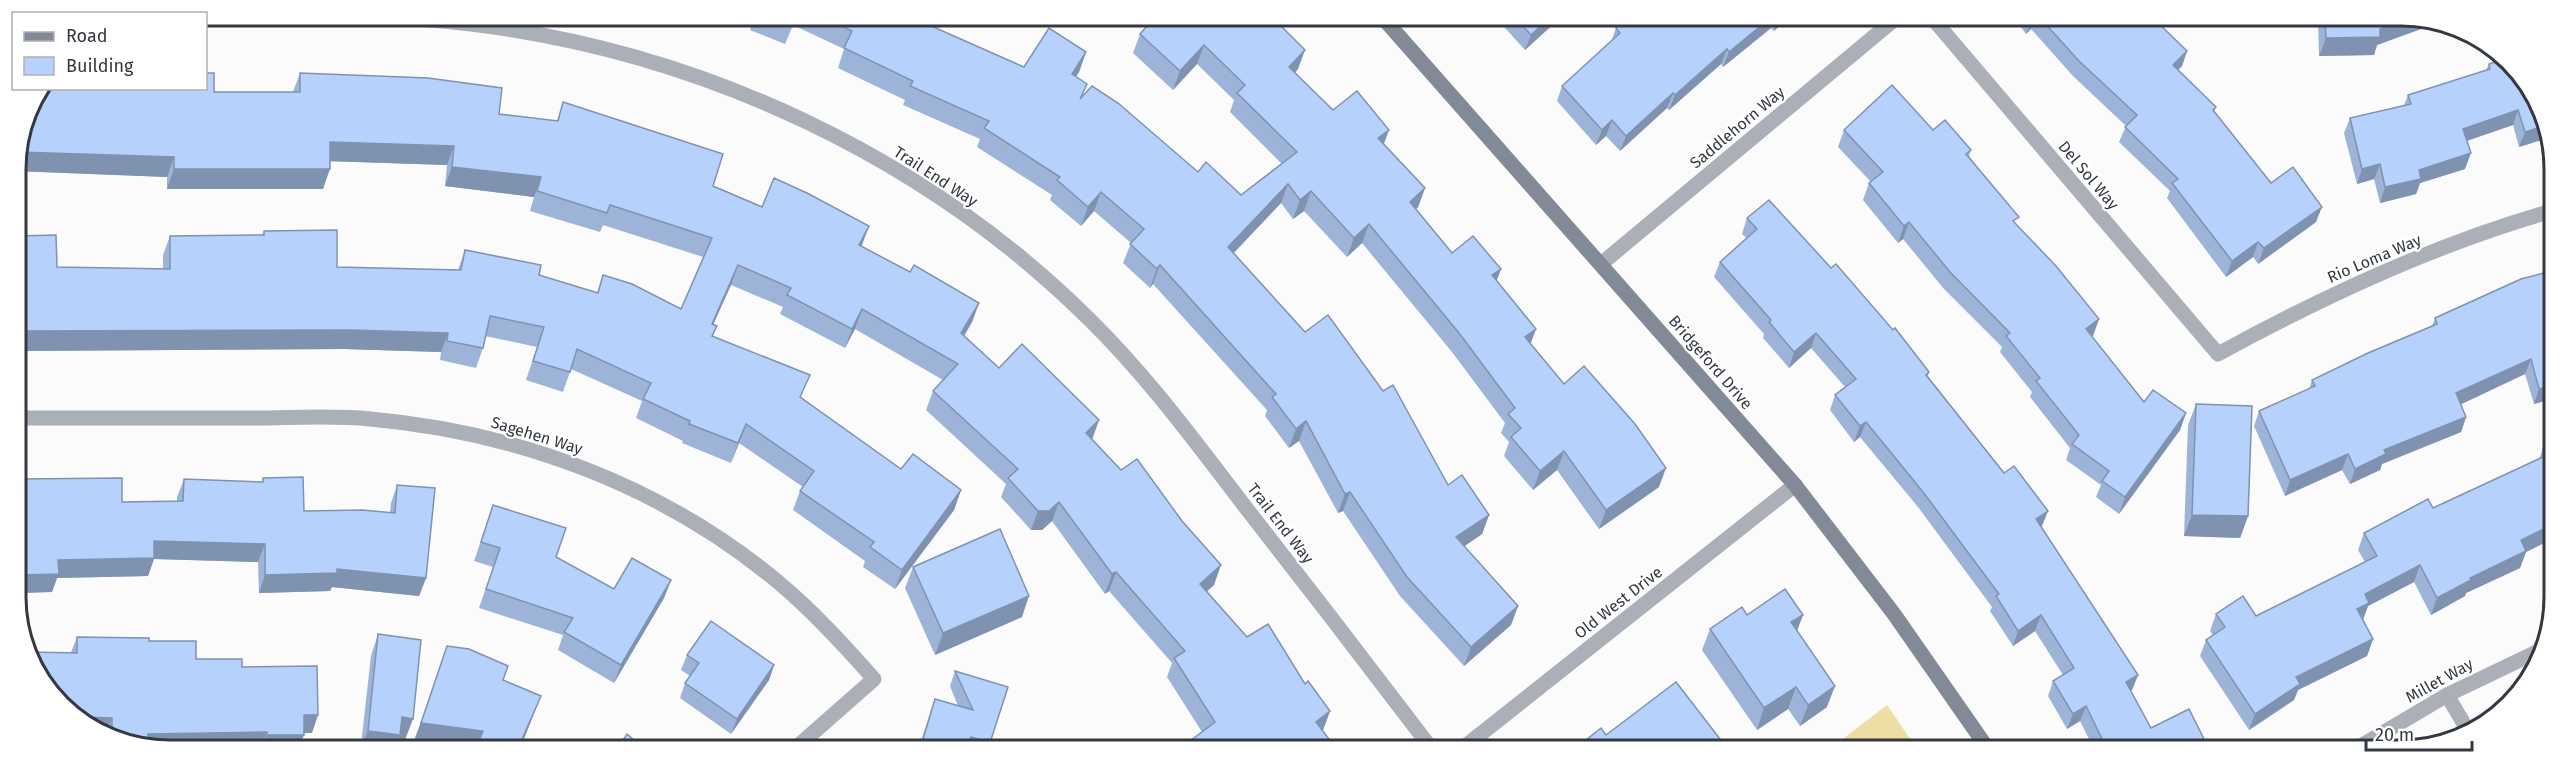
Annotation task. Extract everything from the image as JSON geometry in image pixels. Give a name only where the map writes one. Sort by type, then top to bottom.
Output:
[{"type":"street","name":"Trail End Way","points":[[483,26],[542,35],[614,51],[685,72],[788,112],[854,146],[949,203],[1036,271],[1091,321],[1165,402],[1424,739]]},
{"type":"street","name":"Bridgeford Drive","points":[[1390,26],[1795,485],[1894,614],[1981,739]]},
{"type":"street","name":"Saddlehorn Way","points":[[1601,264],[1887,26]]},
{"type":"street","name":"Del Sol Way","points":[[1939,26],[2218,354]]},
{"type":"street","name":"Rio Loma Way","points":[[2218,354],[2284,318],[2388,270],[2544,213]]},
{"type":"street","name":"Sagehen Way","points":[[26,418],[367,419],[442,427],[504,441],[586,468],[654,499],[718,537],[786,589],[833,632],[874,679],[805,740]]},
{"type":"street","name":"Old West Drive","points":[[1474,739],[1795,485]]},
{"type":"street","name":"Millet Way","points":[[2372,739],[2447,694],[2533,654]]},
{"type":"street","points":[[2447,694],[2464,725]]},
{"type":"shaded area","points":[[1887,705],[1910,739],[1842,739]]},
{"type":"building","points":[[842,26],[931,26],[1024,67],[1049,28],[1086,52],[1072,74],[1087,84],[1080,99],[1092,86],[1118,103],[1198,172],[1206,162],[1241,195],[1297,152],[1237,93],[1245,85],[1204,45],[1180,71],[1140,34],[1147,26],[1281,26],[1305,50],[1289,67],[1333,110],[1357,91],[1389,130],[1378,138],[1425,188],[1410,202],[1452,253],[1473,236],[1501,269],[1492,275],[1536,329],[1525,337],[1564,384],[1584,366],[1635,424],[1666,468],[1606,510],[1564,451],[1540,471],[1511,437],[1521,428],[1508,414],[1515,408],[1459,333],[1369,224],[1354,238],[1311,191],[1300,200],[1288,184],[1228,247],[1305,332],[1328,315],[1383,391],[1393,385],[1448,485],[1462,475],[1489,515],[1456,537],[1518,606],[1471,647],[1407,577],[1350,492],[1345,494],[1306,421],[1296,429],[1272,397],[1276,394],[1160,265],[1157,269],[1130,244],[1144,229],[1101,192],[1088,207],[1057,180],[1060,177],[984,128],[989,121],[910,86],[913,81],[844,48],[852,31]]},
{"type":"building","points":[[1523,26],[1541,26],[1531,35]]},
{"type":"building","points":[[1618,26],[1761,26],[1729,52],[1727,49],[1675,95],[1673,93],[1626,136],[1612,120],[1602,130],[1562,86],[1620,33],[1616,28]]},
{"type":"building","points":[[2047,26],[2161,26],[2187,51],[2173,65],[2216,107],[2213,110],[2271,183],[2293,167],[2322,207],[2264,248],[2258,242],[2232,261],[2172,183],[2178,179],[2125,127],[2137,115],[2079,61]]},
{"type":"building","points":[[2325,26],[2388,26],[2380,29],[2380,37],[2326,38]]},
{"type":"building","points":[[2497,61],[2515,81],[2530,105],[2539,128],[2525,132],[2518,110],[2463,129],[2471,153],[2419,170],[2421,179],[2385,187],[2380,164],[2362,169],[2350,118],[2411,104],[2408,95],[2490,69],[2489,64]]},
{"type":"building","points":[[207,73],[214,73],[214,92],[300,92],[300,73],[428,78],[502,88],[499,114],[558,121],[563,102],[723,154],[713,186],[762,207],[774,178],[807,193],[869,226],[859,245],[910,272],[914,265],[979,303],[961,333],[999,368],[1022,344],[1099,420],[1086,433],[1121,470],[1137,459],[1182,521],[1221,565],[1200,584],[1247,637],[1268,624],[1305,684],[1308,681],[1330,711],[1316,722],[1329,739],[1192,740],[1215,722],[1174,658],[1185,651],[1116,572],[1112,574],[1059,502],[1049,511],[1038,511],[1008,478],[1018,469],[933,391],[958,364],[862,309],[852,329],[787,295],[791,288],[738,265],[712,324],[717,326],[712,336],[810,375],[800,397],[901,469],[913,454],[961,490],[902,570],[870,547],[874,542],[800,491],[814,471],[746,424],[738,443],[689,424],[690,421],[643,399],[651,383],[577,349],[570,372],[533,361],[544,327],[490,316],[483,348],[447,341],[448,333],[351,330],[26,331],[26,236],[56,235],[57,267],[170,269],[170,236],[264,235],[264,231],[337,230],[337,267],[461,270],[465,250],[541,265],[539,275],[598,293],[603,275],[632,284],[681,309],[712,238],[610,205],[607,213],[537,191],[541,177],[452,167],[454,146],[330,142],[330,169],[174,169],[174,157],[27,152],[30,131],[36,114],[49,90],[207,90]]},
{"type":"building","points":[[1892,85],[1933,130],[1945,120],[1971,150],[1966,154],[2019,217],[2013,221],[2056,266],[2099,319],[2086,329],[2144,402],[2153,390],[2186,413],[2125,497],[2102,481],[2109,471],[2072,444],[2079,435],[2036,381],[2040,378],[2006,336],[2010,333],[1950,272],[1909,222],[1904,226],[1869,183],[1883,172],[1844,130]]},
{"type":"building","points":[[1769,200],[1831,268],[1836,264],[1893,330],[1895,328],[1929,372],[1926,375],[2004,473],[2014,466],[2048,511],[2036,519],[2138,675],[2126,682],[2151,728],[2189,709],[2204,739],[2102,739],[2086,706],[2073,714],[2053,681],[2074,668],[2041,615],[2018,631],[1996,596],[1999,594],[1923,492],[1866,422],[1860,426],[1835,395],[1856,379],[1816,333],[1794,352],[1769,322],[1771,320],[1720,262],[1757,229],[1747,218]]},
{"type":"building","points":[[2544,273],[2544,387],[2539,389],[2531,359],[2456,393],[2466,417],[2384,450],[2386,454],[2355,469],[2348,454],[2290,480],[2259,411],[2315,386],[2312,380],[2437,324],[2435,318],[2521,279]]},
{"type":"building","points":[[2196,404],[2252,406],[2248,516],[2192,515]]},
{"type":"building","points":[[2544,456],[2544,529],[2521,540],[2526,551],[2470,578],[2471,580],[2437,598],[2420,565],[2365,594],[2369,603],[2357,609],[2373,639],[2296,677],[2300,684],[2255,714],[2206,640],[2225,627],[2216,614],[2243,596],[2256,616],[2377,556],[2364,533],[2428,499],[2433,508]]},
{"type":"building","points":[[303,477],[304,511],[362,510],[395,513],[397,485],[435,488],[426,578],[337,569],[337,573],[265,575],[265,544],[154,541],[154,558],[58,560],[59,574],[26,575],[26,479],[122,478],[122,502],[183,501],[184,479],[263,482],[263,478]]},
{"type":"building","points":[[493,505],[566,528],[556,557],[614,589],[632,558],[671,580],[621,665],[564,632],[573,618],[486,589],[500,548],[481,542]]},
{"type":"building","points":[[1000,529],[1029,596],[943,633],[913,567]]},
{"type":"building","points":[[1785,589],[1803,615],[1791,622],[1835,686],[1808,705],[1796,687],[1764,708],[1710,629],[1742,607],[1747,615]]},
{"type":"building","points":[[711,621],[774,665],[737,719],[685,683],[699,663],[687,655]]},
{"type":"building","points":[[378,634],[421,640],[413,719],[402,717],[400,735],[368,731]]},
{"type":"building","points":[[77,637],[149,638],[149,641],[196,641],[196,659],[242,659],[242,667],[317,666],[318,715],[304,715],[304,735],[267,735],[267,732],[148,734],[148,738],[131,735],[112,728],[112,718],[93,717],[74,704],[50,676],[37,652],[77,653]]},
{"type":"building","points":[[447,646],[469,649],[508,666],[503,680],[541,696],[522,740],[479,740],[483,731],[421,723]]},
{"type":"building","points":[[955,671],[1008,687],[991,740],[971,737],[970,740],[923,739],[935,699],[973,710]]},
{"type":"building","points":[[1676,682],[1720,739],[1587,739],[1601,728],[1606,735]]},
{"type":"building","points":[[627,734],[634,740],[623,740]]}]
